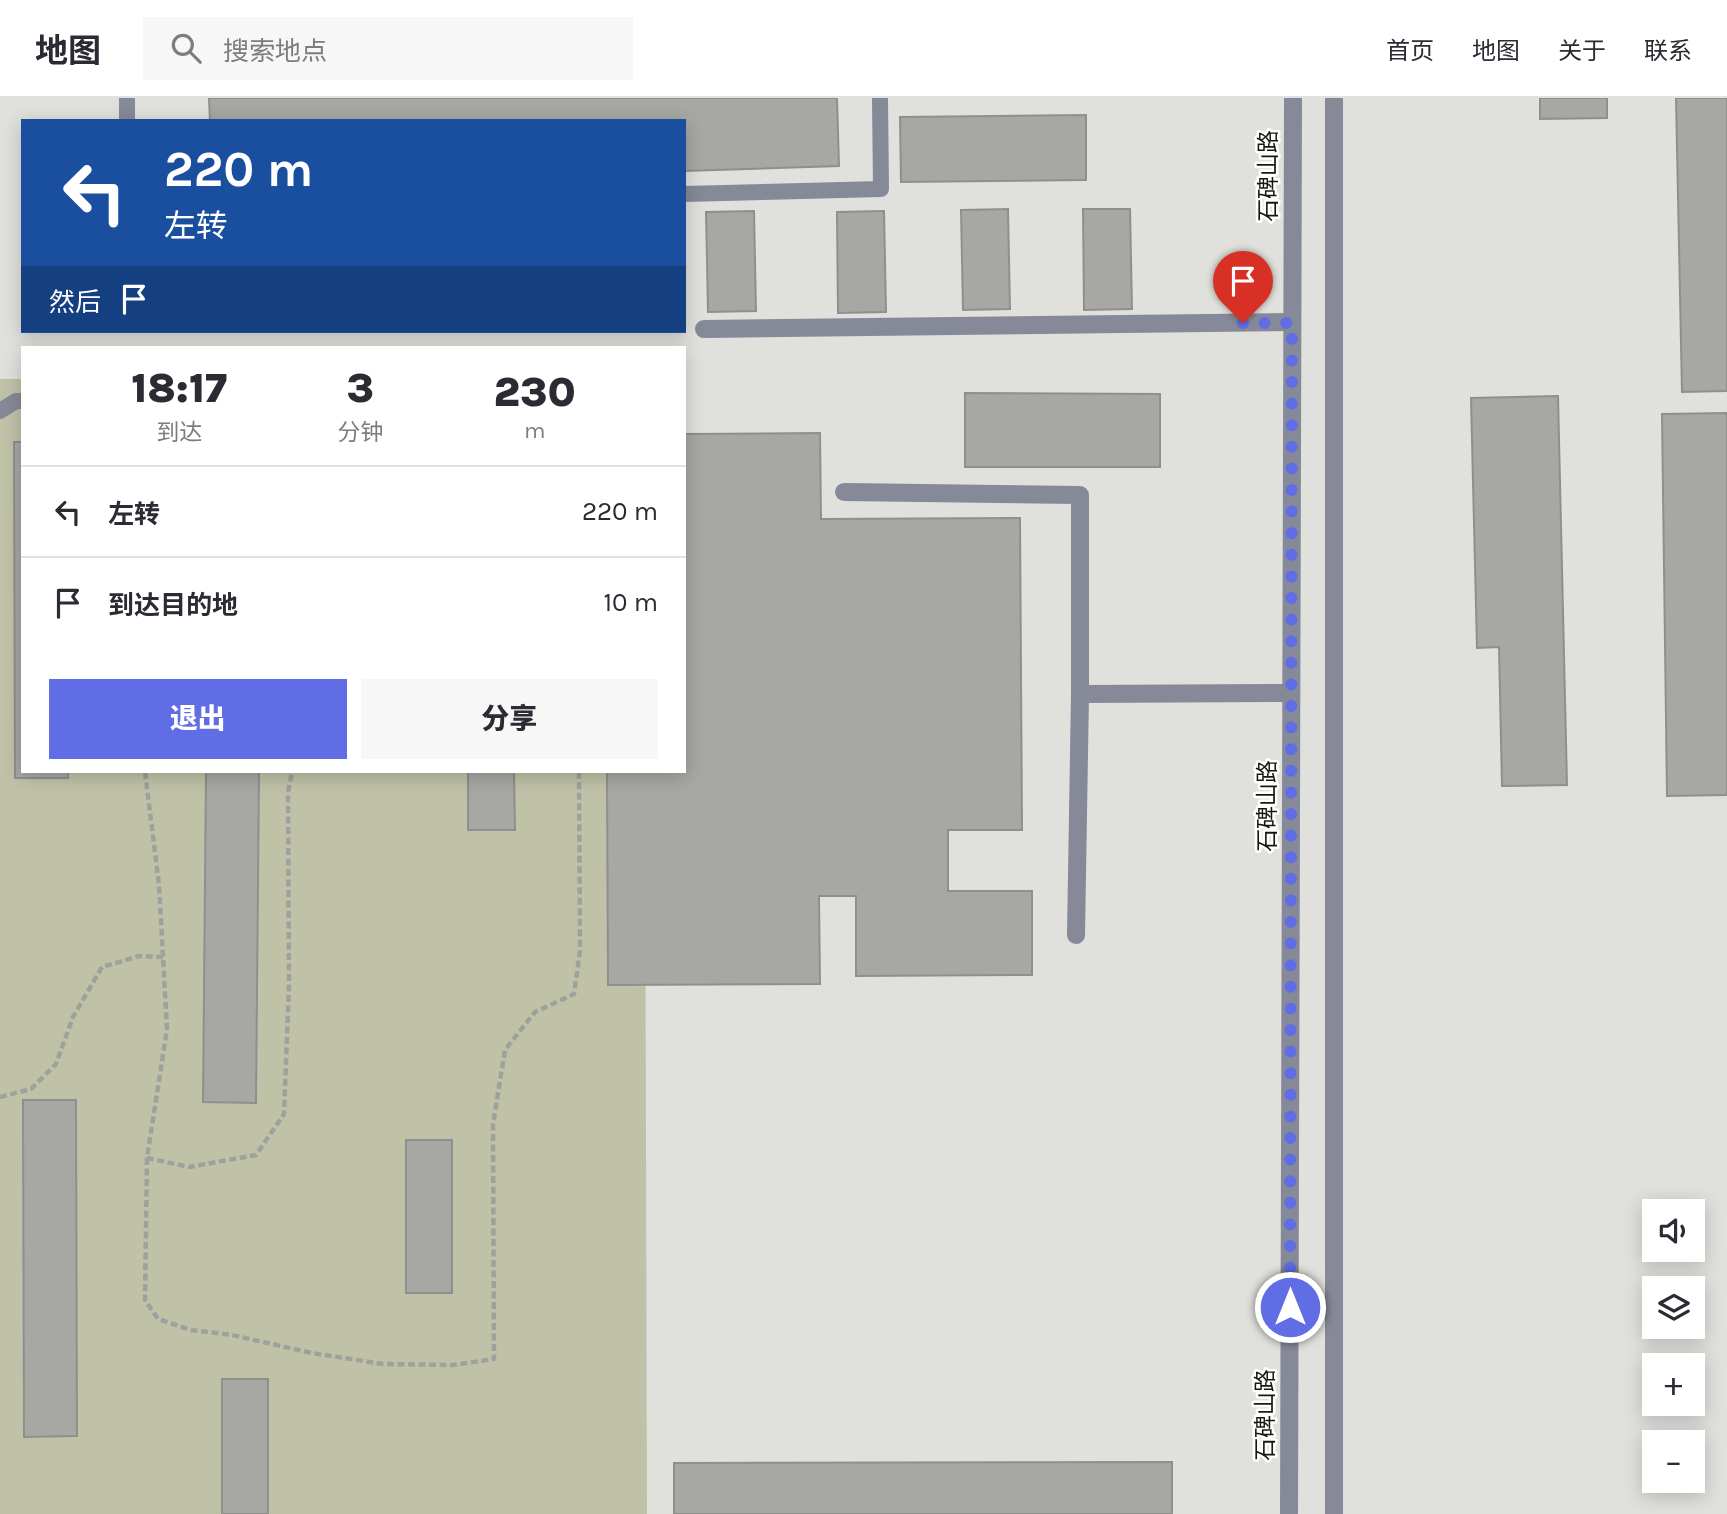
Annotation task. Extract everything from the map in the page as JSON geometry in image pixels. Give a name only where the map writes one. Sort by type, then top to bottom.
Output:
[{"type":"street","name":"石碑山路","points":[[1289,1514],[1293,98]]},
{"type":"street","points":[[1334,98],[1334,1514]]},
{"type":"street","points":[[704,329],[1292,323]]},
{"type":"street","points":[[845,492],[1080,495],[1076,935]]},
{"type":"street","points":[[1080,694],[1291,693]]},
{"type":"lane","points":[[127,98],[127,119]]},
{"type":"lane","points":[[686,194],[881,189],[880,98]]},
{"type":"lane","points":[[0,411],[16,401],[21,401]]},
{"type":"path","points":[[145,773],[159,885],[167,1029],[147,1158],[145,1300],[159,1319],[191,1329],[383,1364],[453,1365],[494,1359],[494,1124],[505,1051],[535,1012],[574,994],[580,951],[579,773]]},
{"type":"path","points":[[147,1158],[188,1167],[256,1155],[284,1114],[289,986],[288,792],[292,773]]},
{"type":"path","points":[[0,1097],[31,1089],[55,1064],[73,1017],[102,967],[139,956],[163,957]]},
{"type":"green space","points":[[0,379],[21,379],[21,773],[645,773],[647,1514],[0,1514]]},
{"type":"building","points":[[209,98],[837,98],[839,166],[686,171],[686,119],[210,119]]},
{"type":"building","points":[[1540,98],[1607,98],[1607,118],[1540,119]]},
{"type":"building","points":[[1676,98],[1727,98],[1727,391],[1682,392]]},
{"type":"building","points":[[1086,115],[1086,180],[901,182],[900,117]]},
{"type":"building","points":[[1008,209],[1010,309],[963,310],[961,210]]},
{"type":"building","points":[[1083,209],[1130,209],[1132,309],[1084,310]]},
{"type":"building","points":[[754,211],[756,311],[708,312],[706,212]]},
{"type":"building","points":[[884,211],[886,312],[838,313],[837,212]]},
{"type":"building","points":[[965,393],[1160,394],[1160,467],[965,467]]},
{"type":"building","points":[[1558,396],[1567,785],[1502,786],[1499,647],[1477,648],[1471,398]]},
{"type":"building","points":[[1727,413],[1727,795],[1667,796],[1662,414]]},
{"type":"building","points":[[820,433],[821,519],[1020,518],[1022,830],[948,830],[948,891],[1032,891],[1032,975],[856,976],[856,896],[819,896],[820,984],[608,985],[607,773],[686,773],[686,434]]},
{"type":"building","points":[[14,442],[21,442],[21,773],[68,773],[68,778],[15,778]]},
{"type":"building","points":[[206,773],[259,773],[256,1103],[203,1102]]},
{"type":"building","points":[[468,773],[514,773],[515,830],[468,830]]},
{"type":"building","points":[[23,1100],[76,1100],[77,1436],[24,1437]]},
{"type":"building","points":[[406,1140],[452,1140],[452,1293],[406,1293]]},
{"type":"building","points":[[222,1379],[268,1379],[268,1514],[222,1514]]},
{"type":"building","points":[[1172,1462],[1172,1514],[674,1514],[674,1463]]},
{"type":"route","points":[[1243,323],[1292,323],[1290,1307]]}]
